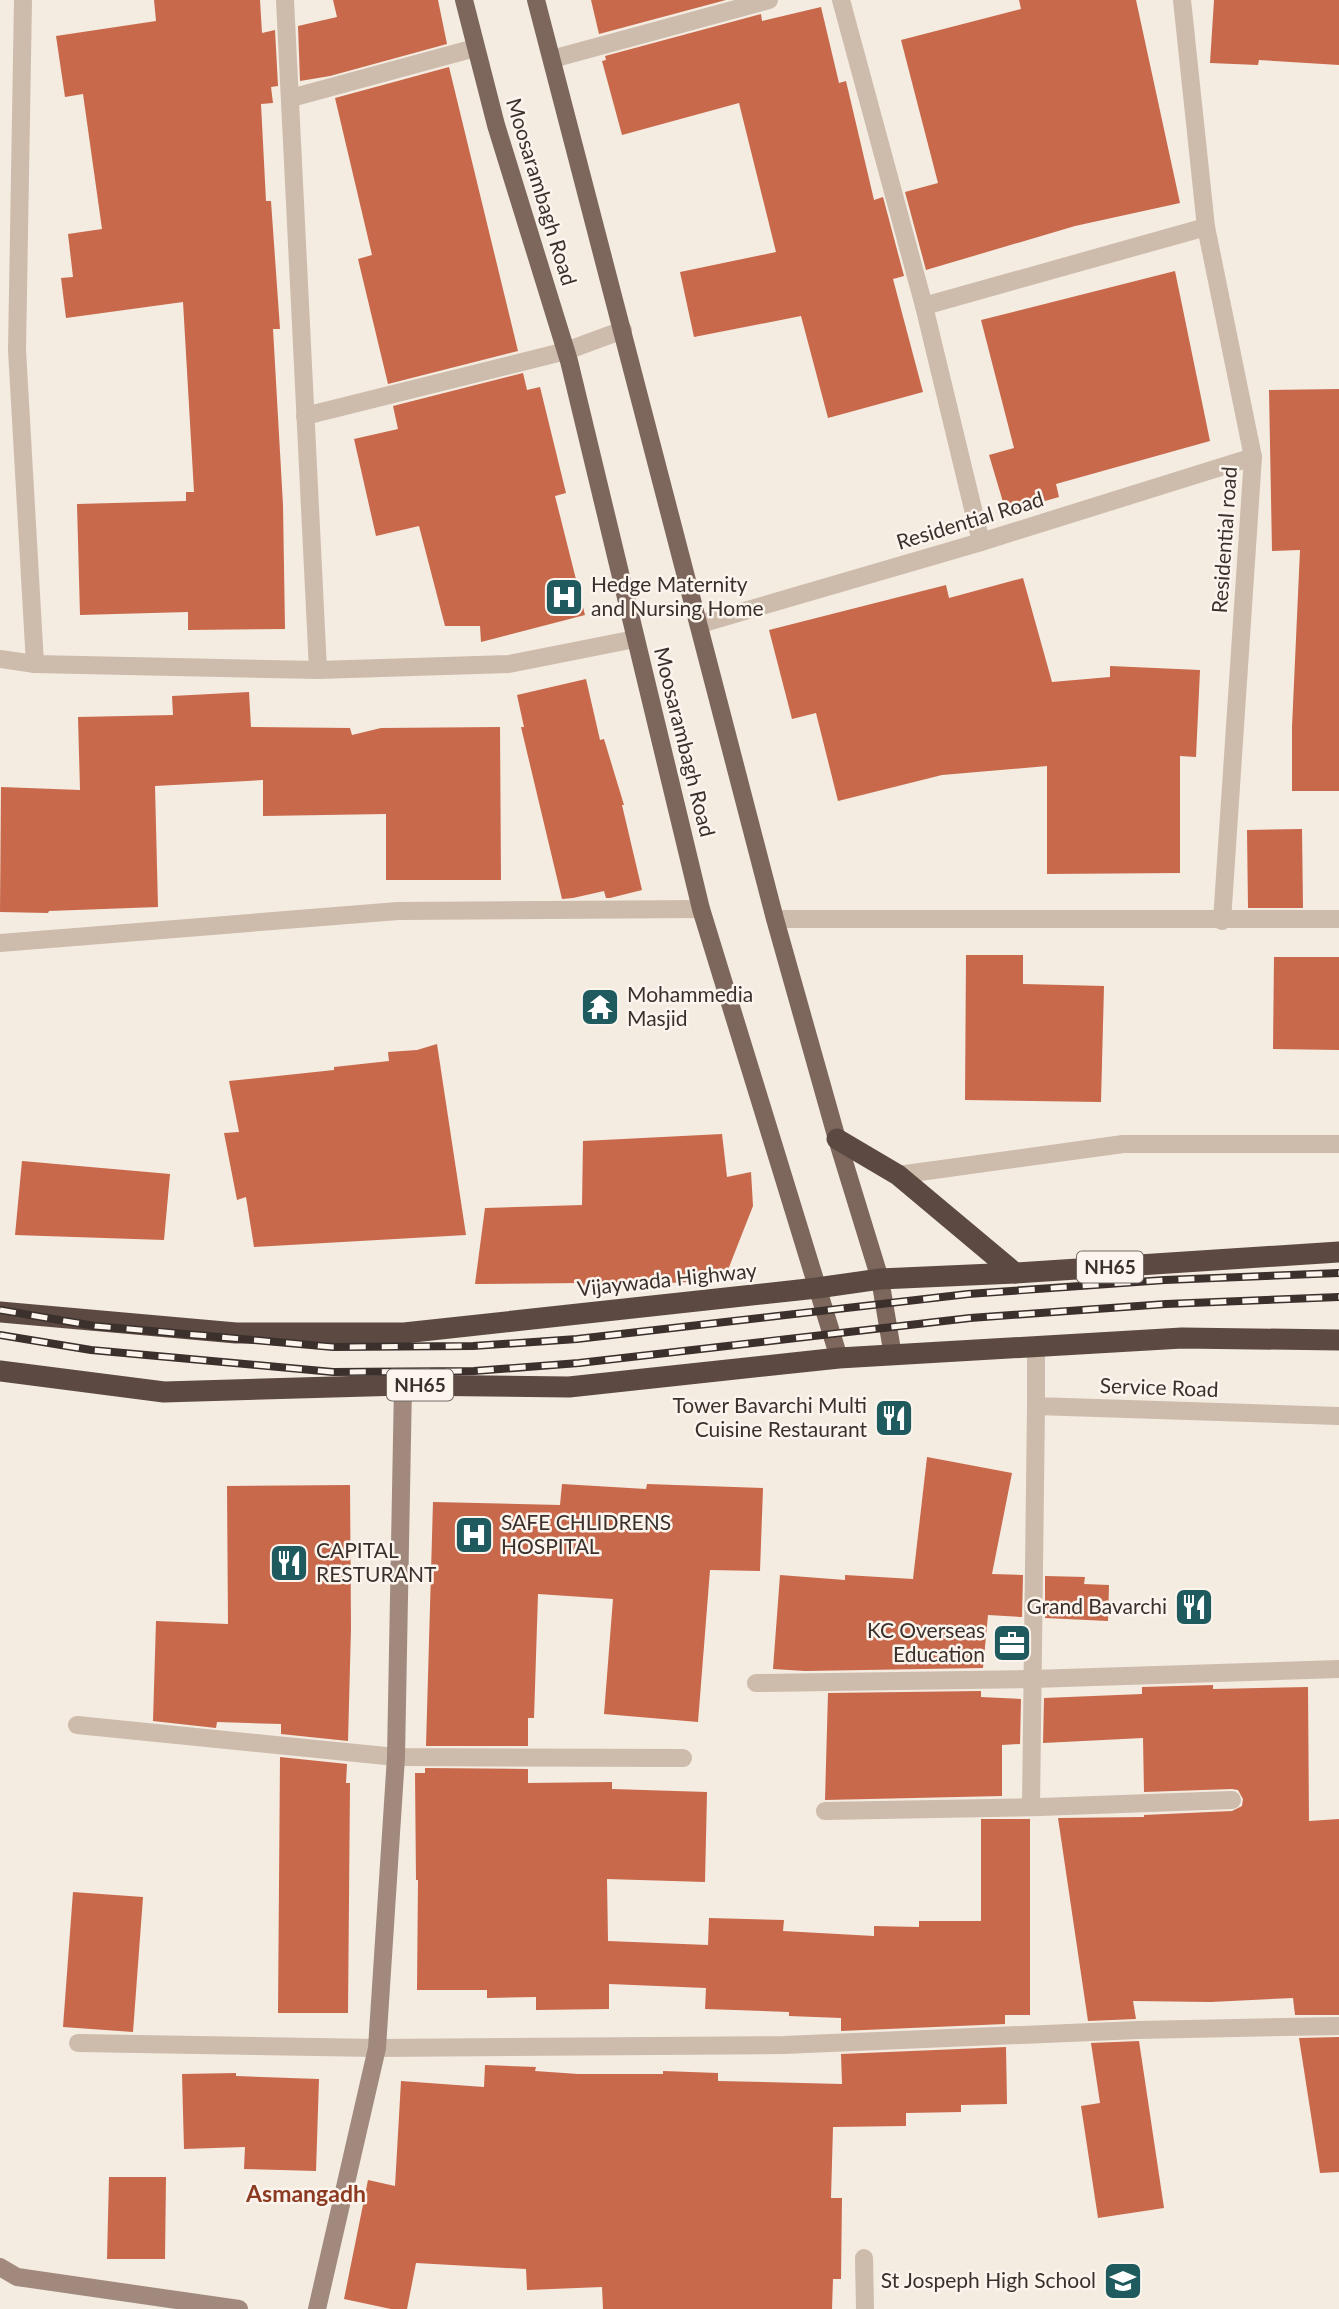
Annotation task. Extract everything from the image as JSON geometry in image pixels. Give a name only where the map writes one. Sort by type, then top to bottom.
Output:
[{"type":"highway","points":[[837,1139],[898,1175],[1015,1273]]},
{"type":"highway","name":"Vijaywada Highway","points":[[0,1312],[236,1333],[404,1333],[880,1279],[1339,1252]]},
{"type":"highway","name":"NH65","points":[[0,1371],[164,1392],[403,1385],[569,1387],[839,1358],[1182,1338],[1339,1340]]},
{"type":"main road","name":"Moosarambagh Road","points":[[464,0],[496,125],[566,351],[701,909],[839,1358]]},
{"type":"main road","name":"Moosarambagh Road","points":[[536,0],[775,919],[880,1279],[892,1356]]},
{"type":"street","points":[[23,0],[9,352],[36,664]]},
{"type":"street","points":[[285,0],[317,670]]},
{"type":"street","points":[[552,59],[768,0]]},
{"type":"street","points":[[841,0],[924,306],[981,542]]},
{"type":"street","name":"Residential road","points":[[1182,0],[1206,227],[1253,457],[1222,921]]},
{"type":"street","points":[[291,98],[475,48]]},
{"type":"street","points":[[924,306],[1206,227]]},
{"type":"street","points":[[305,416],[566,351],[623,330]]},
{"type":"street","name":"Residential Road","points":[[700,624],[981,542],[1253,457]]},
{"type":"street","points":[[0,659],[36,664],[317,670],[509,664],[635,639]]},
{"type":"street","points":[[0,943],[398,911],[701,909]]},
{"type":"street","points":[[775,919],[1339,919]]},
{"type":"street","points":[[898,1175],[1123,1144],[1339,1144]]},
{"type":"street","points":[[1031,1807],[1036,1347]]},
{"type":"street","points":[[317,2309],[377,2048],[396,1757],[403,1385]]},
{"type":"street","name":"Service Road","points":[[1037,1406],[1339,1416]]},
{"type":"street","points":[[756,1683],[1033,1679],[1339,1669]]},
{"type":"street","points":[[77,1725],[396,1757],[683,1758]]},
{"type":"street","points":[[825,1811],[1232,1800]]},
{"type":"street","points":[[78,2043],[377,2048],[784,2045],[1138,2030],[1339,2026]]},
{"type":"street","points":[[864,2258],[864,2309]]},
{"type":"street","points":[[0,2267],[17,2277],[239,2309]]},
{"type":"building","points":[[154,0],[260,0],[262,33],[275,30],[278,86],[271,87],[273,103],[261,104],[266,201],[271,201],[280,329],[273,329],[283,505],[285,629],[188,630],[188,612],[80,615],[77,504],[186,501],[186,492],[194,492],[183,302],[66,318],[61,278],[73,277],[68,234],[102,229],[83,94],[65,97],[56,36],[156,21]]},
{"type":"building","points":[[333,0],[438,0],[447,44],[330,76],[300,81],[298,26],[337,17]]},
{"type":"building","points":[[591,0],[726,0],[599,34]]},
{"type":"building","points":[[1019,0],[1136,0],[1180,203],[1075,226],[926,270],[905,192],[938,183],[901,40],[1021,9]]},
{"type":"building","points":[[1214,0],[1339,0],[1339,65],[1259,60],[1258,65],[1210,63]]},
{"type":"building","points":[[821,7],[839,83],[846,81],[874,200],[883,197],[904,276],[893,279],[923,392],[828,418],[801,316],[694,337],[680,272],[776,252],[739,103],[622,135],[602,61],[606,60],[605,56],[761,14],[762,21]]},
{"type":"building","points":[[449,67],[518,351],[388,384],[358,259],[372,255],[335,98]]},
{"type":"building","points":[[1175,271],[1210,441],[1056,484],[1059,497],[1006,512],[989,455],[1014,448],[981,320]]},
{"type":"building","points":[[523,373],[527,390],[540,387],[566,493],[555,496],[585,615],[481,642],[480,626],[445,626],[419,526],[376,536],[354,439],[398,429],[393,406]]},
{"type":"building","points":[[1339,389],[1339,791],[1292,791],[1292,727],[1300,550],[1272,551],[1269,390]]},
{"type":"building","points":[[1023,578],[1052,682],[1110,677],[1110,666],[1200,670],[1196,757],[1180,756],[1180,873],[1047,874],[1047,766],[942,775],[838,801],[816,713],[792,719],[769,630],[946,585],[949,598]]},
{"type":"building","points":[[586,679],[600,740],[604,739],[624,805],[642,890],[610,898],[606,898],[604,891],[562,899],[521,727],[524,727],[517,695]]},
{"type":"building","points":[[249,692],[251,727],[350,728],[352,735],[381,728],[500,727],[501,880],[386,880],[386,814],[263,816],[263,780],[155,786],[158,907],[48,913],[0,912],[1,787],[80,790],[78,717],[173,715],[172,696]]},
{"type":"building","points":[[1302,829],[1303,908],[1248,908],[1247,830]]},
{"type":"building","points":[[966,955],[1023,955],[1023,984],[1104,986],[1101,1102],[965,1100]]},
{"type":"building","points":[[1274,957],[1339,957],[1339,1050],[1273,1049]]},
{"type":"building","points":[[437,1044],[466,1235],[254,1247],[246,1197],[237,1200],[224,1133],[239,1132],[229,1081],[334,1070],[334,1067],[389,1061],[388,1052],[417,1050]]},
{"type":"building","points":[[722,1134],[727,1177],[751,1172],[753,1206],[724,1280],[579,1288],[580,1283],[475,1284],[485,1208],[582,1205],[583,1141]]},
{"type":"building","points":[[22,1161],[170,1174],[164,1240],[15,1235]]},
{"type":"building","points":[[927,1457],[1012,1473],[992,1574],[1023,1575],[1022,1617],[988,1615],[983,1668],[805,1671],[773,1669],[780,1575],[845,1580],[845,1575],[913,1579]]},
{"type":"building","points":[[562,1484],[646,1489],[647,1484],[763,1488],[760,1571],[710,1570],[698,1722],[604,1714],[613,1599],[538,1594],[534,1718],[528,1718],[528,1746],[426,1746],[433,1502],[560,1505]]},
{"type":"building","points":[[350,1485],[351,1628],[348,1741],[281,1734],[281,1724],[217,1722],[216,1728],[153,1721],[156,1621],[228,1624],[227,1486]]},
{"type":"building","points":[[1045,1576],[1085,1577],[1084,1584],[1109,1585],[1108,1621],[1045,1618]]},
{"type":"building","points":[[1213,1685],[1213,1689],[1308,1687],[1309,1821],[1339,1819],[1339,2015],[1295,2015],[1293,1998],[1211,2002],[1133,2001],[1136,2019],[1088,2021],[1058,1818],[1144,1817],[1232,1811],[1242,1806],[1243,1799],[1238,1790],[1232,1789],[1144,1792],[1143,1738],[1043,1743],[1044,1698],[1142,1694],[1142,1687]]},
{"type":"building","points":[[981,1691],[981,1697],[1021,1699],[1020,1744],[1002,1745],[1002,1796],[825,1800],[828,1693]]},
{"type":"building","points":[[280,1757],[347,1764],[346,1783],[350,1783],[348,2013],[278,2013]]},
{"type":"building","points":[[425,1768],[528,1769],[528,1783],[612,1782],[612,1789],[707,1792],[705,1882],[607,1879],[608,1941],[708,1945],[709,1918],[784,1920],[783,1931],[874,1936],[874,1926],[919,1927],[919,1921],[981,1921],[981,1819],[1030,1819],[1030,2015],[1005,2015],[1005,2024],[841,2031],[841,2018],[789,2016],[789,2012],[705,2009],[706,1988],[609,1984],[609,2009],[536,2010],[536,1997],[487,1998],[487,1990],[417,1990],[415,1773],[425,1773]]},
{"type":"building","points":[[73,1892],[143,1897],[133,2032],[63,2027]]},
{"type":"building","points":[[1339,2037],[1339,2172],[1320,2173],[1299,2038]]},
{"type":"building","points":[[1139,2041],[1164,2208],[1098,2218],[1081,2106],[1100,2103],[1091,2043]]},
{"type":"building","points":[[1006,2047],[1007,2104],[961,2105],[961,2112],[906,2113],[906,2126],[833,2127],[831,2198],[842,2198],[841,2279],[833,2279],[832,2309],[603,2309],[602,2287],[527,2290],[526,2269],[416,2263],[407,2309],[391,2309],[344,2299],[368,2180],[395,2186],[401,2081],[484,2087],[485,2065],[536,2067],[535,2071],[578,2074],[663,2074],[663,2071],[718,2073],[718,2081],[842,2084],[841,2054]]},
{"type":"building","points":[[236,2073],[236,2076],[319,2079],[316,2171],[244,2169],[245,2147],[184,2149],[182,2074]]},
{"type":"building","points":[[109,2177],[166,2177],[165,2259],[107,2259]]},
{"type":"railway","points":[[0,1310],[95,1326],[333,1347],[473,1346],[577,1339],[968,1294],[1165,1280],[1339,1273]]},
{"type":"railway","points":[[0,1335],[91,1350],[333,1372],[474,1371],[579,1363],[970,1318],[1166,1304],[1339,1297]]},
{"type":"place","name":"Hedge Maternity and Nursing Home","points":[[564,597]]},
{"type":"place","name":"Mohammedia Masjid","points":[[600,1007]]},
{"type":"place","name":"Tower Bavarchi Multi Cuisine Restaurant","points":[[894,1418]]},
{"type":"place","name":"SAFE CHLIDRENS HOSPITAL","points":[[474,1535]]},
{"type":"place","name":"CAPITAL RESTURANT","points":[[289,1563]]},
{"type":"place","name":"Grand Bavarchi","points":[[1194,1607]]},
{"type":"place","name":"KC Overseas Education","points":[[1012,1643]]},
{"type":"place","name":"St Jospeph High School","points":[[1123,2281]]},
{"type":"district","name":"Asmangadh","points":[[306,2194]]}]
